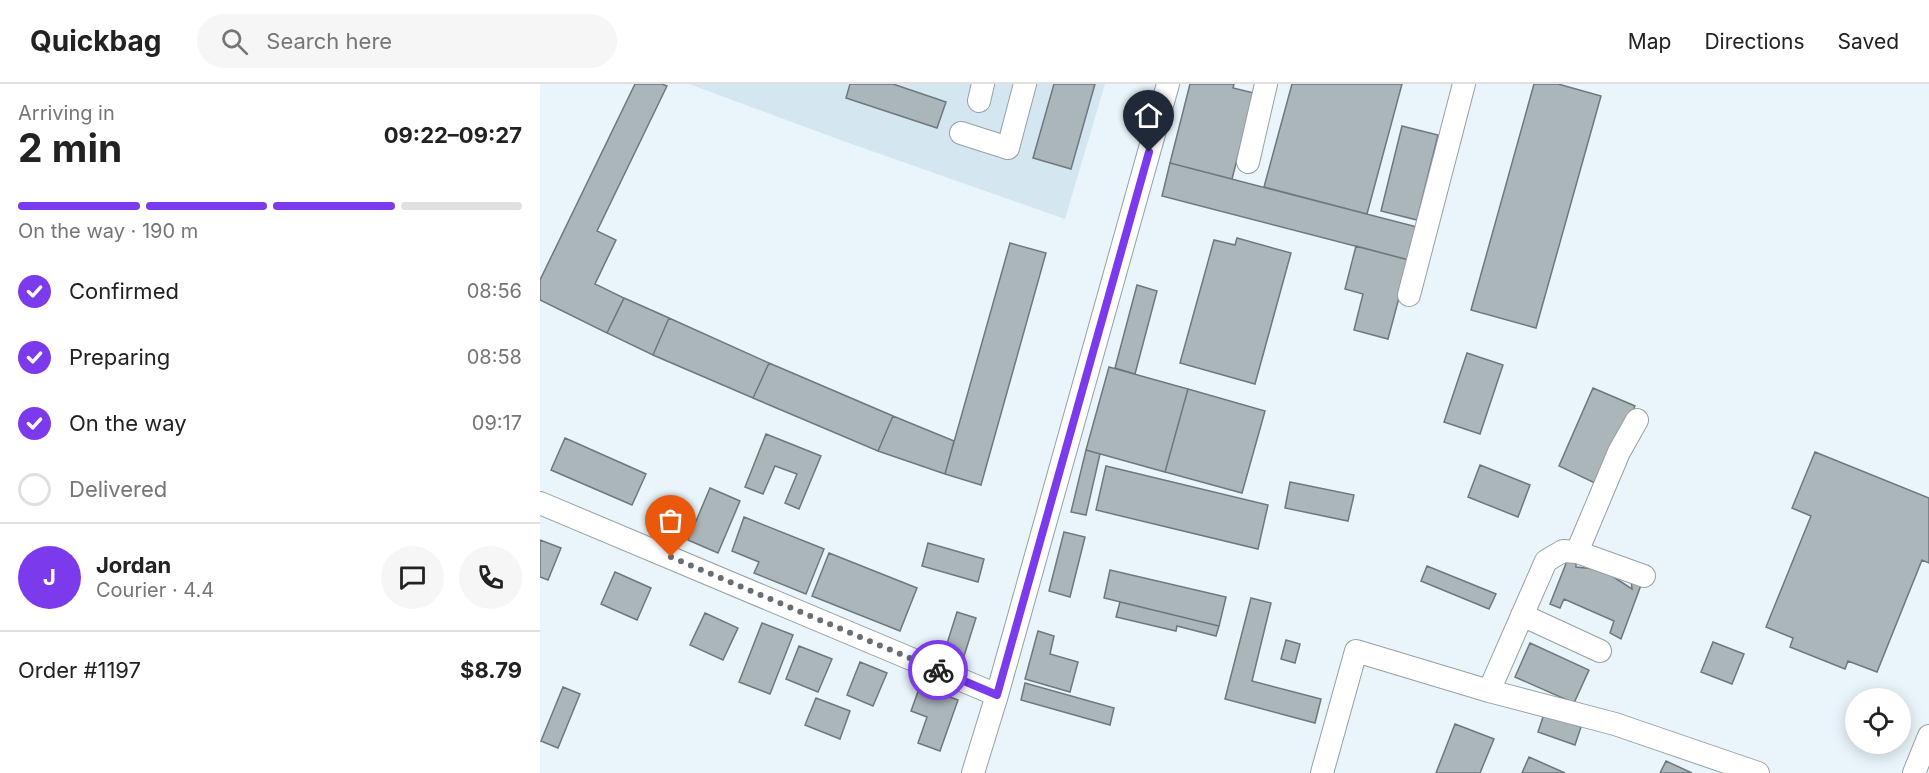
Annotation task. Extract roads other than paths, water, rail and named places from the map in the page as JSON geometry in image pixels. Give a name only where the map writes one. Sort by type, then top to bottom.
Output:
[{"type":"street","points":[[961,133],[1008,148],[1025,84]]},
{"type":"street","points":[[973,773],[997,695],[1168,84]]},
{"type":"street","points":[[1248,162],[1266,84]]},
{"type":"street","points":[[1409,295],[1464,84]]},
{"type":"street","points":[[1577,552],[1618,452],[1637,420]]},
{"type":"street","points":[[540,502],[997,695]]},
{"type":"street","points":[[1489,691],[1546,561],[1563,551],[1577,552],[1644,576]]},
{"type":"street","points":[[1522,615],[1600,651]]},
{"type":"street","points":[[1322,773],[1356,651],[1489,691],[1615,724],[1753,772]]},
{"type":"street","points":[[1914,773],[1929,736]]}]
